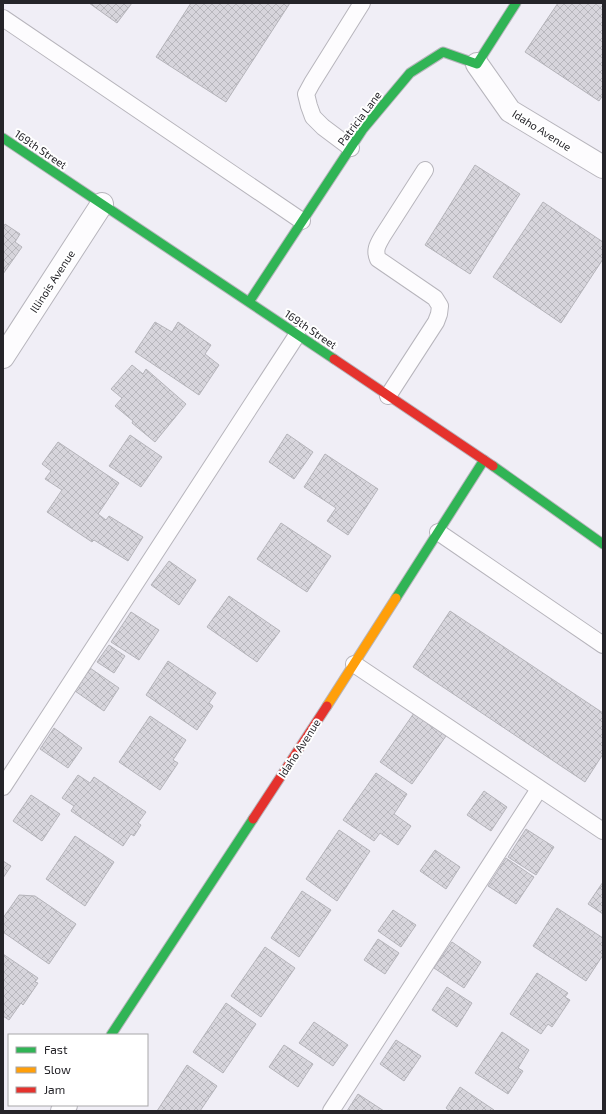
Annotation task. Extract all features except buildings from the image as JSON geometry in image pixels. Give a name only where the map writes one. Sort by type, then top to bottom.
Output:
[{"type":"street","points":[[477,64],[516,3]]},
{"type":"street","name":"Patricia Lane","points":[[249,302],[363,129],[410,73],[443,52],[477,64]]},
{"type":"street","name":"Idaho Avenue","points":[[477,64],[510,111],[603,167]]},
{"type":"street","name":"169th Street","points":[[3,138],[484,460],[603,544]]},
{"type":"street","name":"Illinois Avenue","points":[[3,357],[102,204]]},
{"type":"street","name":"Idaho Avenue","points":[[112,1034],[354,664],[484,460]]},
{"type":"lane","points":[[351,148],[313,117],[306,94],[362,3]]},
{"type":"lane","points":[[3,18],[302,221]]},
{"type":"lane","points":[[388,396],[436,322],[439,314],[440,306],[435,298],[378,259],[376,254],[377,246],[382,237],[425,170]]},
{"type":"lane","points":[[3,787],[297,335]]},
{"type":"lane","points":[[438,532],[603,645]]},
{"type":"lane","points":[[354,664],[603,831]]},
{"type":"lane","points":[[331,1111],[539,789]]},
{"type":"traffic: fast","points":[[249,302],[363,129],[410,73],[443,52],[477,64],[516,3]]},
{"type":"traffic: fast","points":[[3,138],[334,359]]},
{"type":"traffic: fast","points":[[396,598],[484,460]]},
{"type":"traffic: fast","points":[[493,466],[603,544]]},
{"type":"traffic: fast","points":[[112,1034],[253,819]]},
{"type":"traffic: slow","points":[[327,706],[396,598]]},
{"type":"traffic: jam","points":[[334,359],[493,466]]},
{"type":"traffic: jam","points":[[253,819],[327,706]]}]
